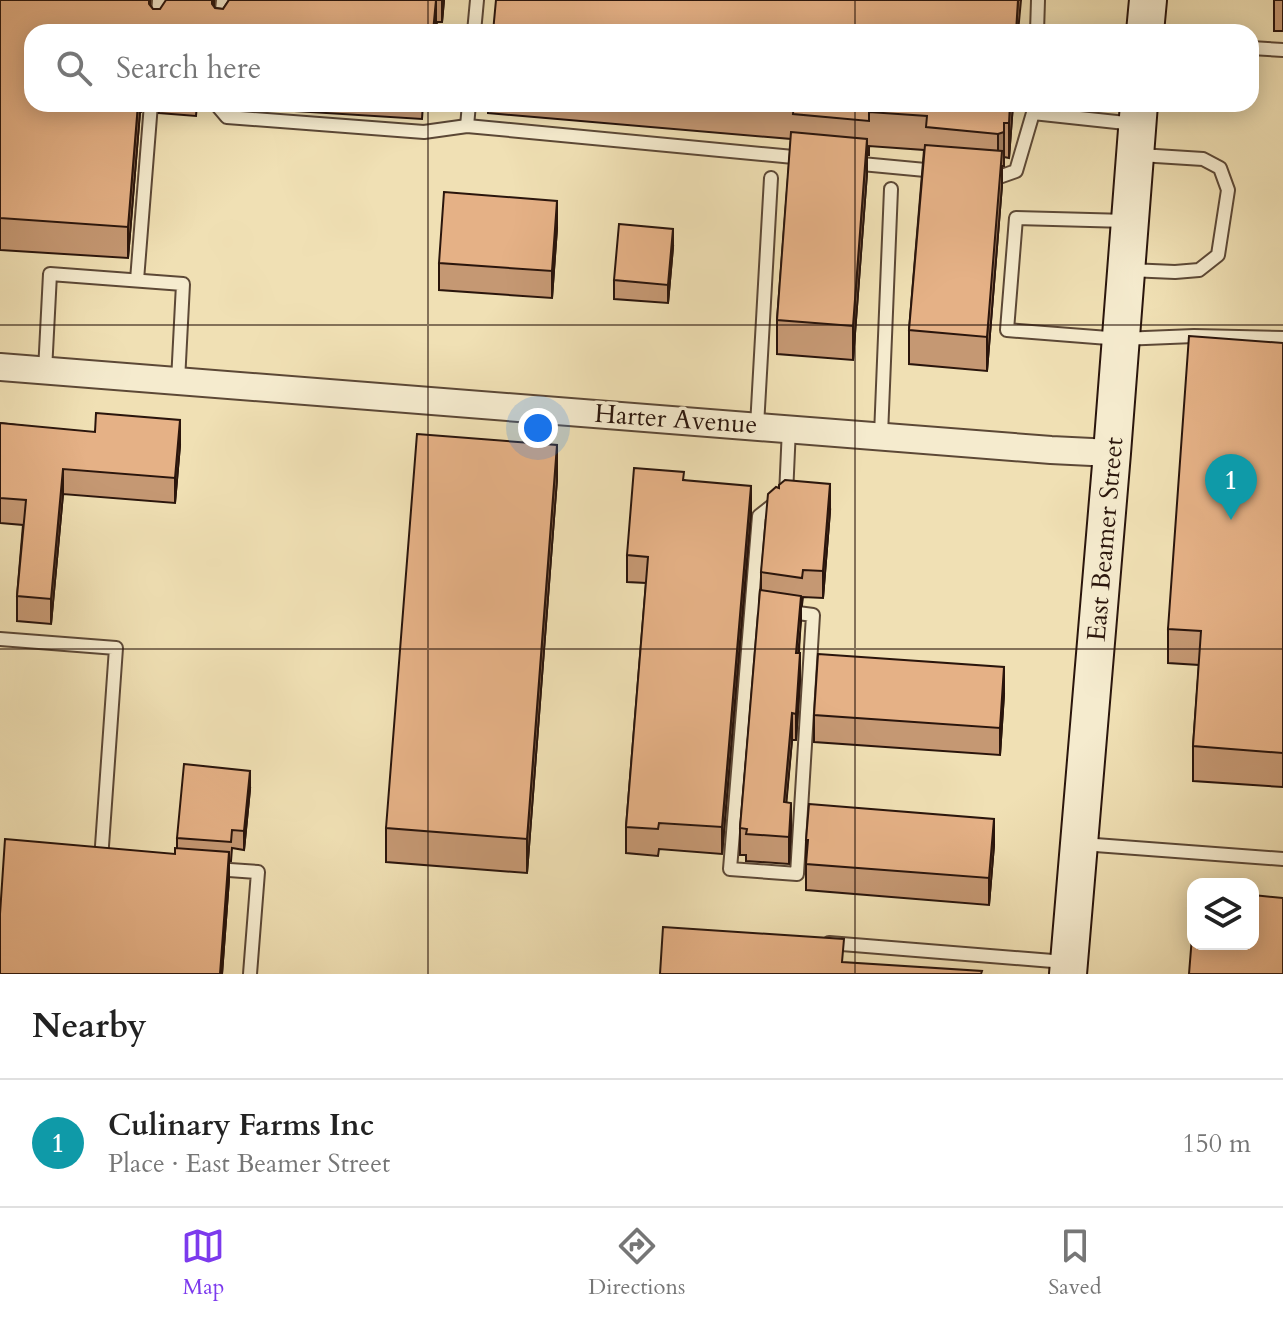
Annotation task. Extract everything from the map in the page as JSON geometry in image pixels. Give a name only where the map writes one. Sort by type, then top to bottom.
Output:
[{"type":"street","points":[[1146,24],[1148,0]]},
{"type":"street","name":"East Beamer Street","points":[[1068,968],[1138,127]]},
{"type":"street","name":"Harter Avenue","points":[[0,367],[1112,453]]},
{"type":"lane","points":[[158,24],[159,0]]},
{"type":"lane","points":[[221,24],[223,0]]},
{"type":"lane","points":[[475,24],[477,0]]},
{"type":"lane","points":[[1037,24],[1038,0]]},
{"type":"lane","points":[[1259,48],[1283,50]]},
{"type":"lane","points":[[137,280],[150,112]]},
{"type":"lane","points":[[223,112],[227,117],[424,132],[467,126],[811,159]]},
{"type":"lane","points":[[467,126],[468,112]]},
{"type":"lane","points":[[968,174],[999,177],[1016,171],[1032,112]]},
{"type":"lane","points":[[1055,112],[1138,127],[1220,168],[1228,190],[1218,255],[1199,270],[1126,270]]},
{"type":"lane","points":[[843,162],[952,172]]},
{"type":"lane","points":[[757,426],[771,178]]},
{"type":"lane","points":[[881,435],[891,189]]},
{"type":"lane","points":[[1130,221],[1016,218],[1007,330],[1121,339],[1194,336],[1283,338]]},
{"type":"lane","points":[[45,371],[50,274],[137,280],[183,284],[178,381]]},
{"type":"lane","points":[[752,607],[813,615],[797,874],[730,869],[759,516],[786,495],[789,428]]},
{"type":"lane","points":[[0,639],[116,648],[101,860]]},
{"type":"lane","points":[[1078,843],[1283,859]]},
{"type":"lane","points":[[87,859],[117,862]]},
{"type":"lane","points":[[195,867],[258,872],[250,974]]},
{"type":"lane","points":[[823,943],[1068,968]]},
{"type":"building","points":[[0,0],[149,0],[153,9],[160,9],[166,0],[212,0],[215,8],[223,9],[229,0],[436,0],[434,24],[24,24],[24,112],[137,112],[128,227],[0,218]]},
{"type":"building","points":[[496,0],[1018,0],[1016,24],[494,24]]},
{"type":"building","points":[[869,112],[869,121],[793,114]]},
{"type":"building","points":[[869,112],[1010,112],[1009,123],[1004,123],[1004,132],[998,134],[926,127],[927,116]]},
{"type":"building","points":[[791,132],[867,139],[853,326],[777,320]]},
{"type":"building","points":[[925,145],[1002,151],[987,337],[909,330]]},
{"type":"building","points":[[444,192],[557,201],[552,271],[439,263]]},
{"type":"building","points":[[619,224],[673,229],[668,285],[614,280]]},
{"type":"building","points":[[1189,336],[1283,343],[1283,753],[1193,746],[1201,631],[1168,629]]},
{"type":"building","points":[[96,413],[180,420],[175,478],[63,469],[51,599],[17,596],[26,500],[0,498],[0,423],[95,432]]},
{"type":"building","points":[[417,434],[557,445],[527,839],[386,828]]},
{"type":"building","points":[[634,468],[684,472],[683,480],[751,486],[722,827],[659,823],[658,829],[626,827],[648,557],[627,555]]},
{"type":"building","points":[[785,480],[830,484],[823,571],[803,570],[802,578],[761,572],[768,494]]},
{"type":"building","points":[[760,590],[801,596],[796,653],[800,653],[796,714],[792,713],[784,802],[791,803],[789,837],[746,834],[747,829],[740,828]]},
{"type":"building","points":[[818,654],[1004,667],[1000,728],[814,715]]},
{"type":"building","points":[[184,764],[250,771],[244,831],[232,830],[231,842],[177,838]]},
{"type":"building","points":[[809,804],[994,819],[989,878],[806,864]]},
{"type":"building","points":[[5,839],[175,854],[175,848],[229,852],[220,974],[0,974]]},
{"type":"building","points":[[1259,896],[1283,898],[1283,974],[1189,974],[1191,950],[1259,950]]},
{"type":"building","points":[[663,927],[844,939],[842,962],[982,971],[981,974],[660,974]]},
{"type":"place","name":"Culinary Farms Inc","points":[[1231,520]]}]
